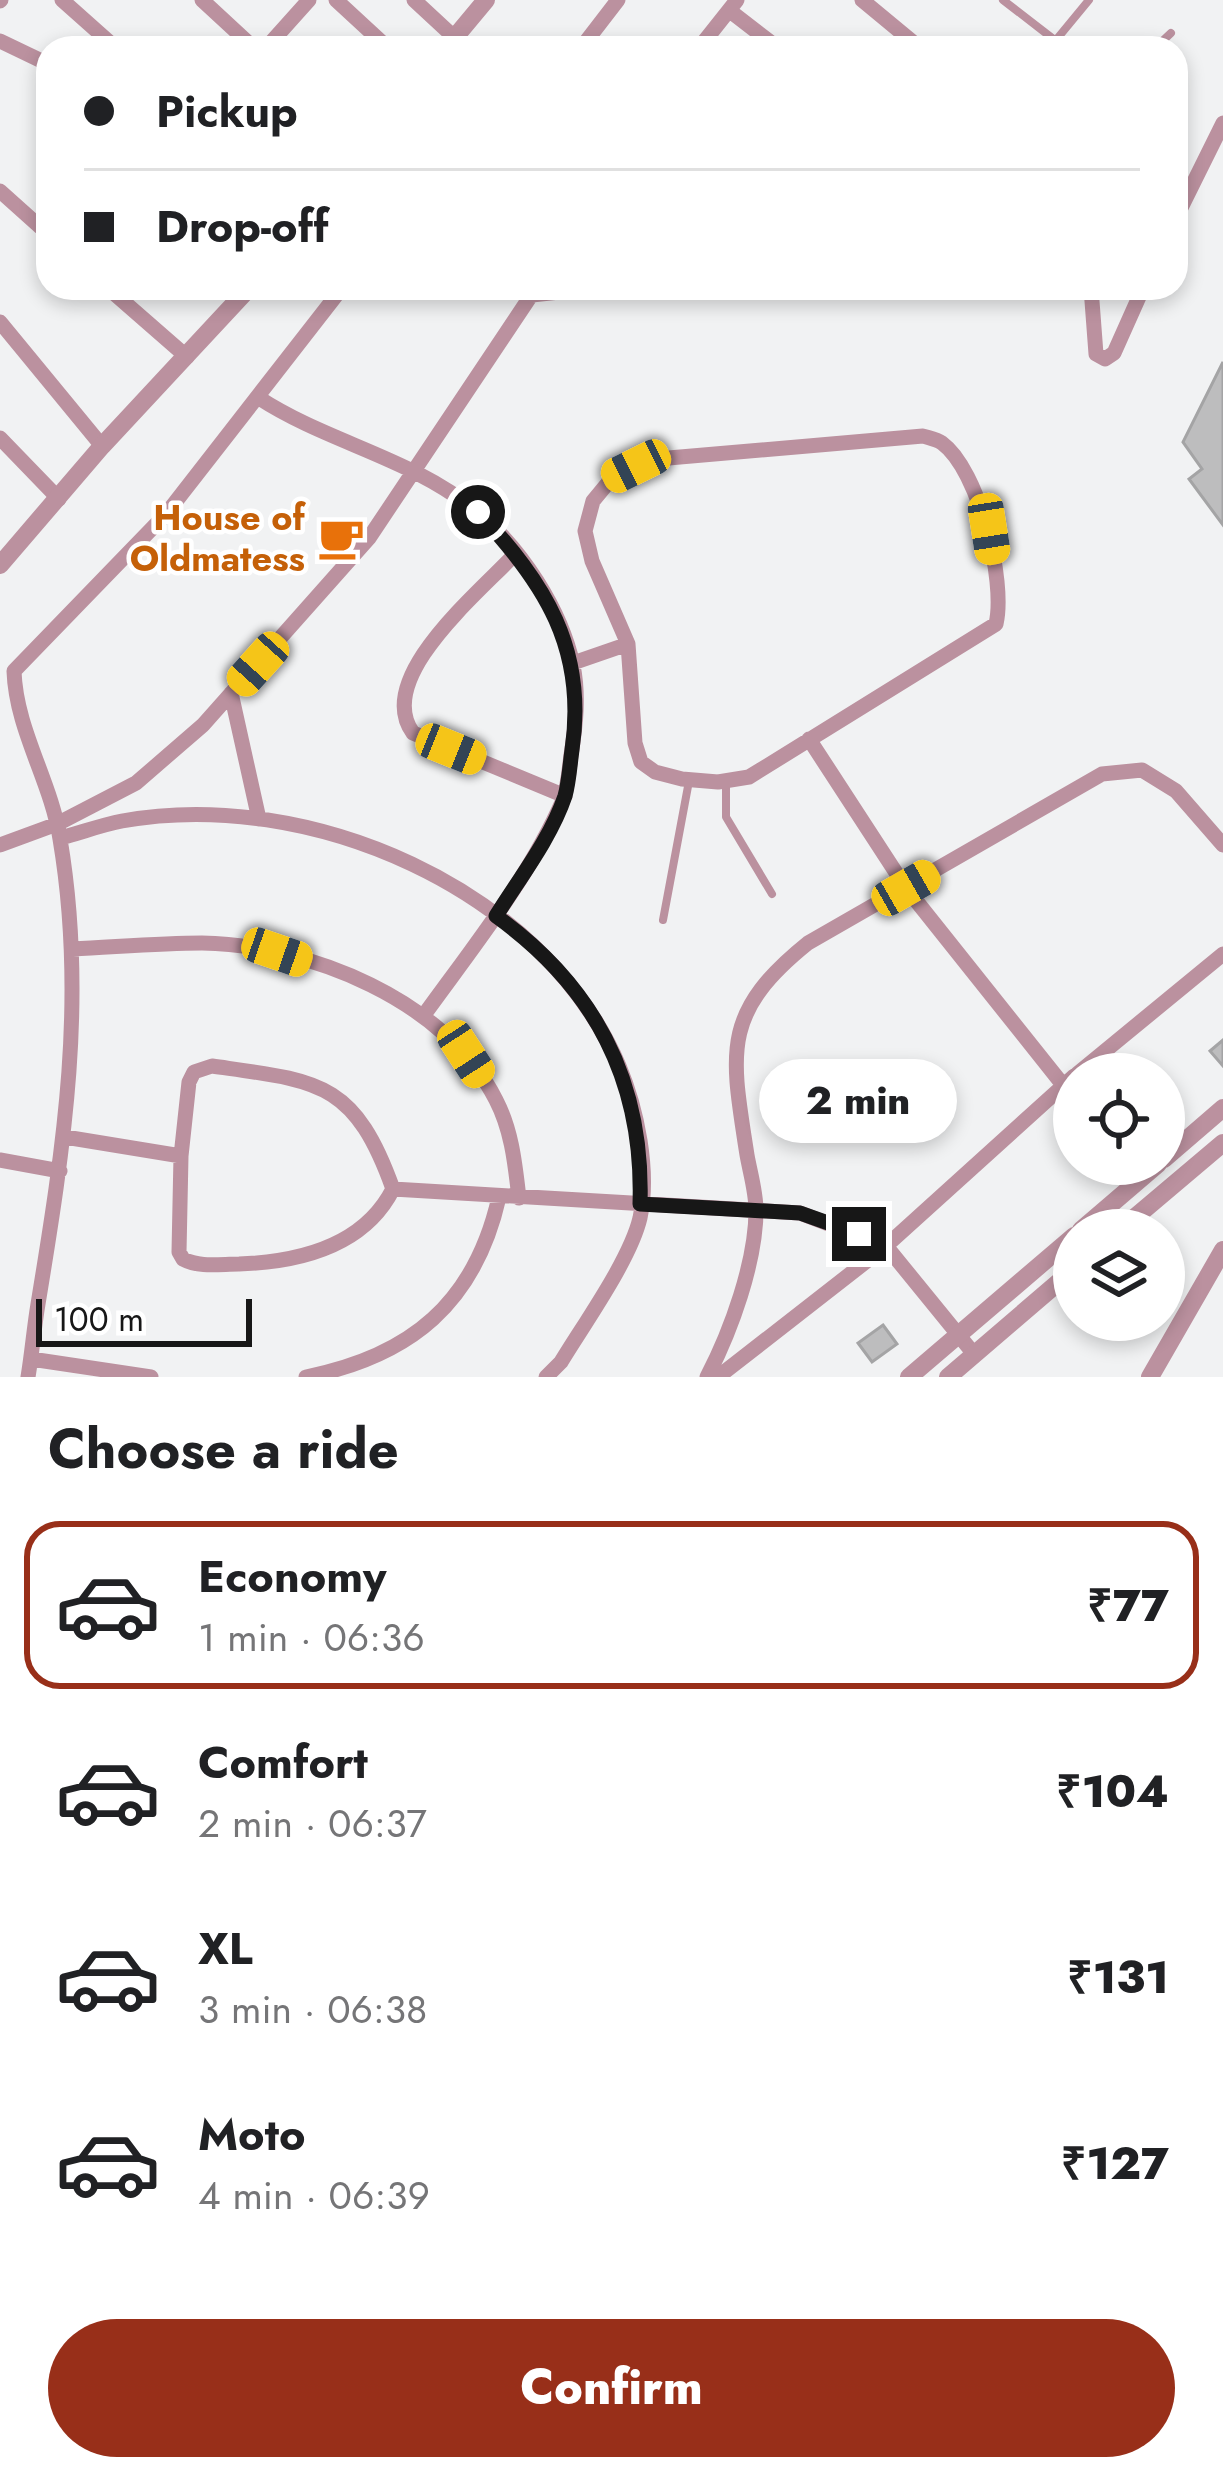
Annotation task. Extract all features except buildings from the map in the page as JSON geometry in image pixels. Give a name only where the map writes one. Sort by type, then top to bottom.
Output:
[{"type":"street","points":[[62,0],[100,36]]},
{"type":"street","points":[[202,0],[241,36]]},
{"type":"street","points":[[277,36],[309,0]]},
{"type":"street","points":[[337,0],[375,36]]},
{"type":"street","points":[[414,0],[443,36]]},
{"type":"street","points":[[457,36],[486,0]]},
{"type":"street","points":[[590,36],[618,0]]},
{"type":"street","points":[[862,0],[906,36]]},
{"type":"street","points":[[709,36],[734,5],[766,36]]},
{"type":"street","points":[[0,40],[36,58]]},
{"type":"street","points":[[1188,194],[1223,123]]},
{"type":"street","points":[[0,191],[36,223]]},
{"type":"street","points":[[122,300],[187,357]]},
{"type":"street","points":[[0,565],[236,300]]},
{"type":"street","points":[[28,1377],[60,1172],[75,1010],[73,949],[58,831],[15,698],[14,671],[166,514],[333,300]]},
{"type":"street","points":[[58,831],[136,783],[203,725],[370,538],[529,300]]},
{"type":"street","points":[[1092,300],[1096,354],[1105,359],[1114,353],[1138,300]]},
{"type":"street","points":[[0,322],[102,446]]},
{"type":"street","points":[[260,398],[287,416],[415,470],[478,512],[516,553],[549,604],[573,663],[577,713],[565,796],[496,916],[424,1015]]},
{"type":"street","points":[[923,436],[942,442],[989,529],[999,610],[996,624],[749,777],[689,779],[655,772],[641,762],[635,743],[628,644],[592,560],[585,531],[592,501],[612,478],[657,459],[923,436]]},
{"type":"street","points":[[0,438],[59,499]]},
{"type":"street","points":[[516,553],[421,657],[406,683],[403,719],[413,733],[565,796]]},
{"type":"street","points":[[573,663],[628,644]]},
{"type":"street","points":[[231,693],[259,819]]},
{"type":"street","points":[[808,740],[906,888],[1053,1058]]},
{"type":"street","points":[[707,1377],[742,1290],[756,1210],[736,1082],[740,1023],[773,971],[808,943],[1102,774],[1142,770],[1176,791],[1223,845]]},
{"type":"street","points":[[0,844],[123,821],[207,816],[259,819],[364,844],[446,880],[556,965],[605,1034],[631,1096],[642,1166],[640,1204],[630,1242],[561,1362],[546,1377]]},
{"type":"street","points":[[73,949],[204,943],[277,952],[368,983],[424,1015],[466,1054],[496,1100],[513,1147],[519,1198]]},
{"type":"street","points":[[1103,1053],[1223,954]]},
{"type":"street","points":[[212,1066],[275,1075],[320,1085],[354,1114],[377,1144],[393,1190],[382,1212],[326,1251],[274,1263],[200,1265],[183,1259],[179,1252],[181,1156],[194,1072],[212,1066]]},
{"type":"street","points":[[718,1377],[886,1246],[1053,1095]]},
{"type":"street","points":[[1185,1140],[1223,1108]]},
{"type":"street","points":[[64,1137],[181,1156]]},
{"type":"street","points":[[1145,1209],[1223,1143]]},
{"type":"street","points":[[0,1160],[60,1172]]},
{"type":"street","points":[[1105,1209],[1133,1185]]},
{"type":"street","points":[[393,1190],[800,1213],[886,1246],[974,1354]]},
{"type":"street","points":[[306,1377],[353,1372],[435,1321],[483,1253],[500,1197]]},
{"type":"street","points":[[1150,1377],[1223,1250]]},
{"type":"street","points":[[910,1377],[1053,1254]]},
{"type":"street","points":[[948,1377],[1053,1287]]},
{"type":"street","points":[[31,1359],[151,1377]]},
{"type":"lane","points":[[1003,0],[1051,36]]},
{"type":"lane","points":[[1059,36],[1089,0]]},
{"type":"lane","points":[[1169,36],[1172,33]]},
{"type":"lane","points":[[663,920],[689,779]]},
{"type":"lane","points":[[726,780],[727,817],[772,894]]},
{"type":"place","name":"House of Oldmatess","points":[[341,538]]},
{"type":"route","points":[[478,512],[522,559],[549,604],[573,663],[577,713],[565,796],[496,916],[556,965],[605,1034],[631,1096],[642,1166],[640,1204],[800,1213],[859,1234]]}]
